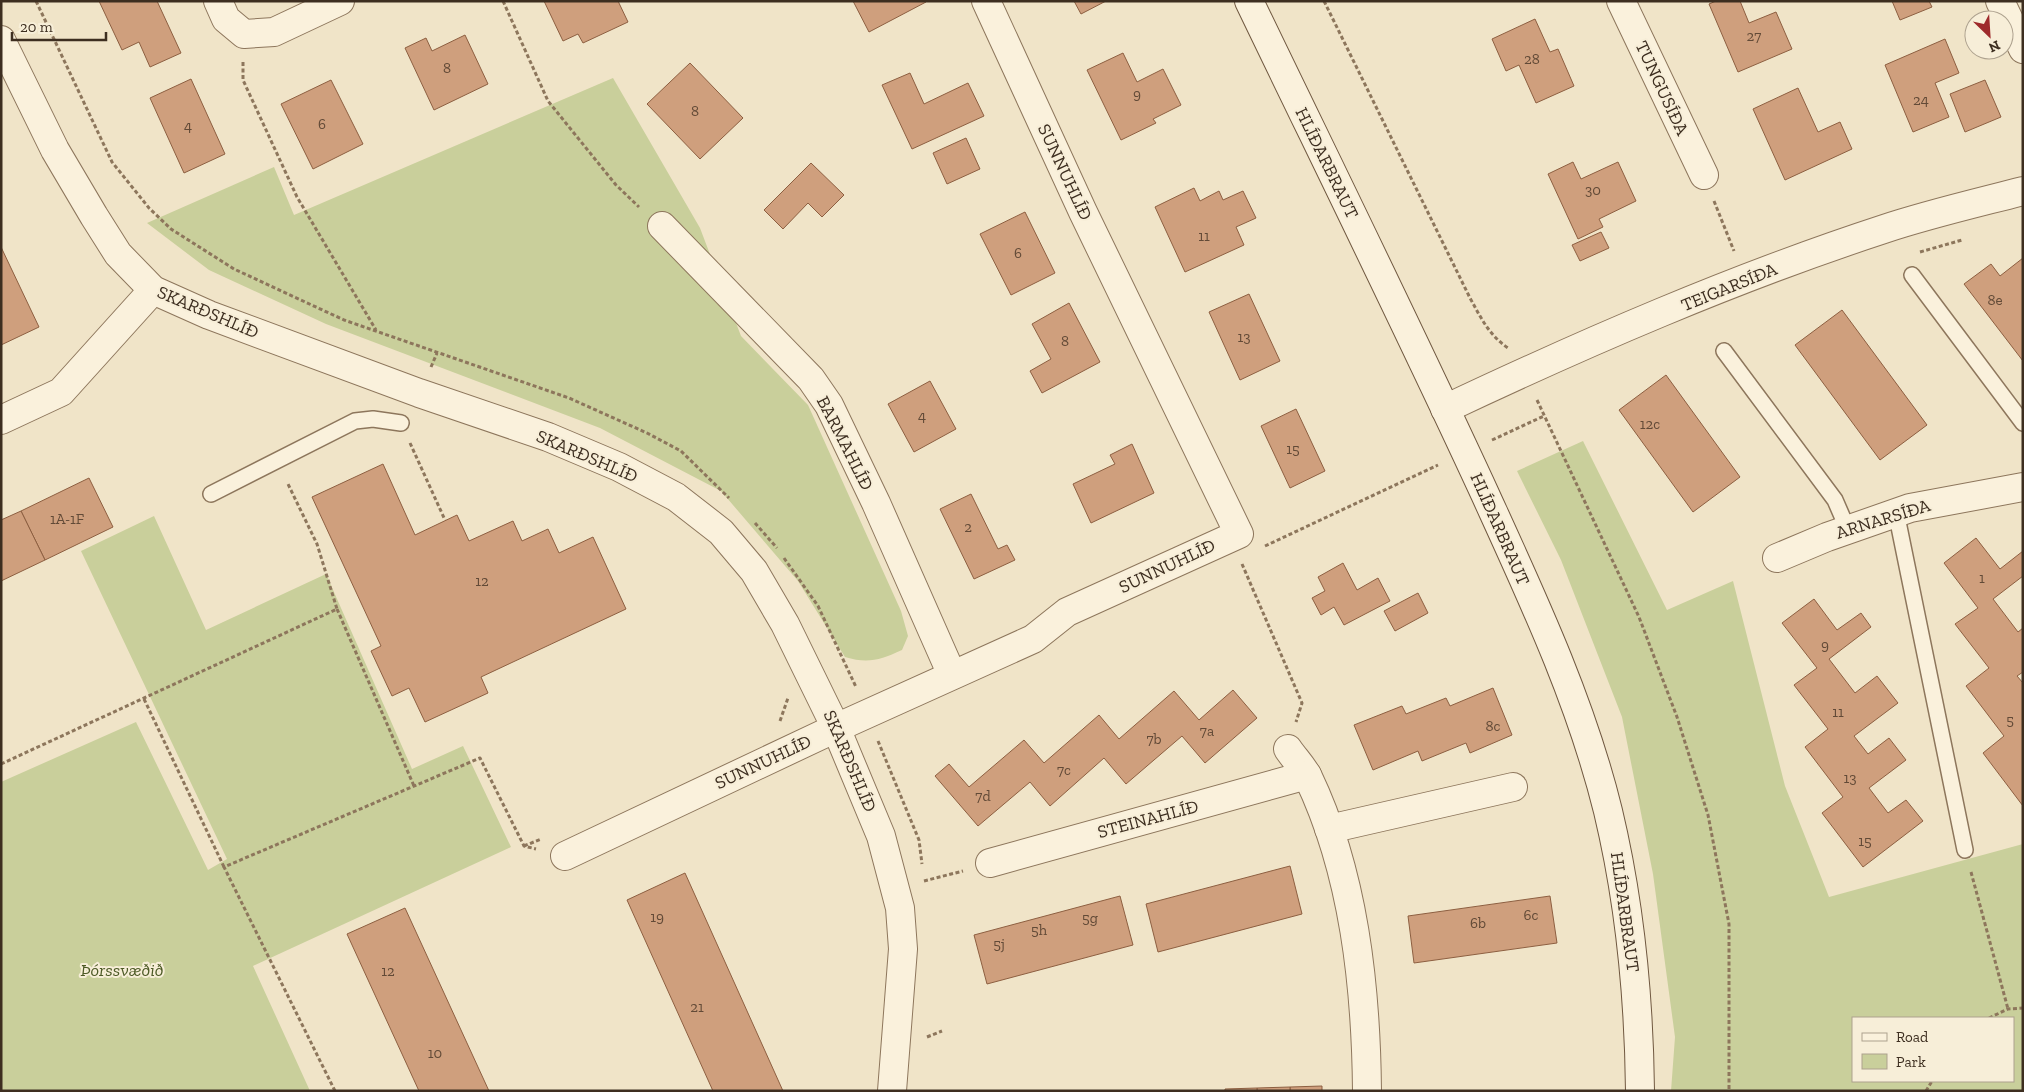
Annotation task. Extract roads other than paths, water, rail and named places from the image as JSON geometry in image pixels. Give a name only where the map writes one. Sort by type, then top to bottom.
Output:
[{"type":"street","points":[[218,1],[226,19],[244,34],[274,32],[340,1]]},
{"type":"street","name":"SUNNUHLÍÐ","points":[[565,856],[836,728],[1033,639],[1068,612],[1239,534],[1088,221],[986,1]]},
{"type":"street","name":"HLÍÐARBRAUT","points":[[1249,1],[1445,409],[1553,645],[1583,726],[1608,811],[1628,916],[1639,1033],[1640,1091]]},
{"type":"street","name":"TUNGUSÍÐA","points":[[1621,1],[1704,175]]},
{"type":"street","points":[[2000,1],[2023,48]]},
{"type":"street","name":"SKARÐSHLÍÐ","points":[[1,40],[56,150],[94,216],[118,254],[153,290],[209,315],[419,393],[548,437],[619,467],[676,497],[721,532],[754,571],[785,624],[836,728],[882,836],[900,908],[903,949],[902,988],[892,1091]]},
{"type":"street","name":"TEIGARSÍÐA","points":[[1445,409],[1523,372],[1744,279],[1884,229],[2023,191]]},
{"type":"street","name":"BARMAHLÍÐ","points":[[662,226],[811,379],[829,405],[876,503],[952,675]]},
{"type":"street","points":[[1,420],[61,392],[153,290]]},
{"type":"street","name":"ARNARSÍÐA","points":[[1777,558],[1896,512],[2023,486]]},
{"type":"street","points":[[1288,749],[1307,776],[1329,829],[1341,870],[1359,963],[1367,1091]]},
{"type":"street","name":"STEINAHLÍÐ","points":[[990,863],[1307,776]]},
{"type":"street","points":[[1329,829],[1513,787]]},
{"type":"lane","points":[[1912,275],[2023,423]]},
{"type":"lane","points":[[1724,351],[1835,500],[1848,530]]},
{"type":"lane","points":[[211,494],[355,421],[373,419],[401,423]]},
{"type":"lane","points":[[1896,512],[1965,850]]},
{"type":"park label","name":"Þórssvæðið","points":[[122,970]]}]
